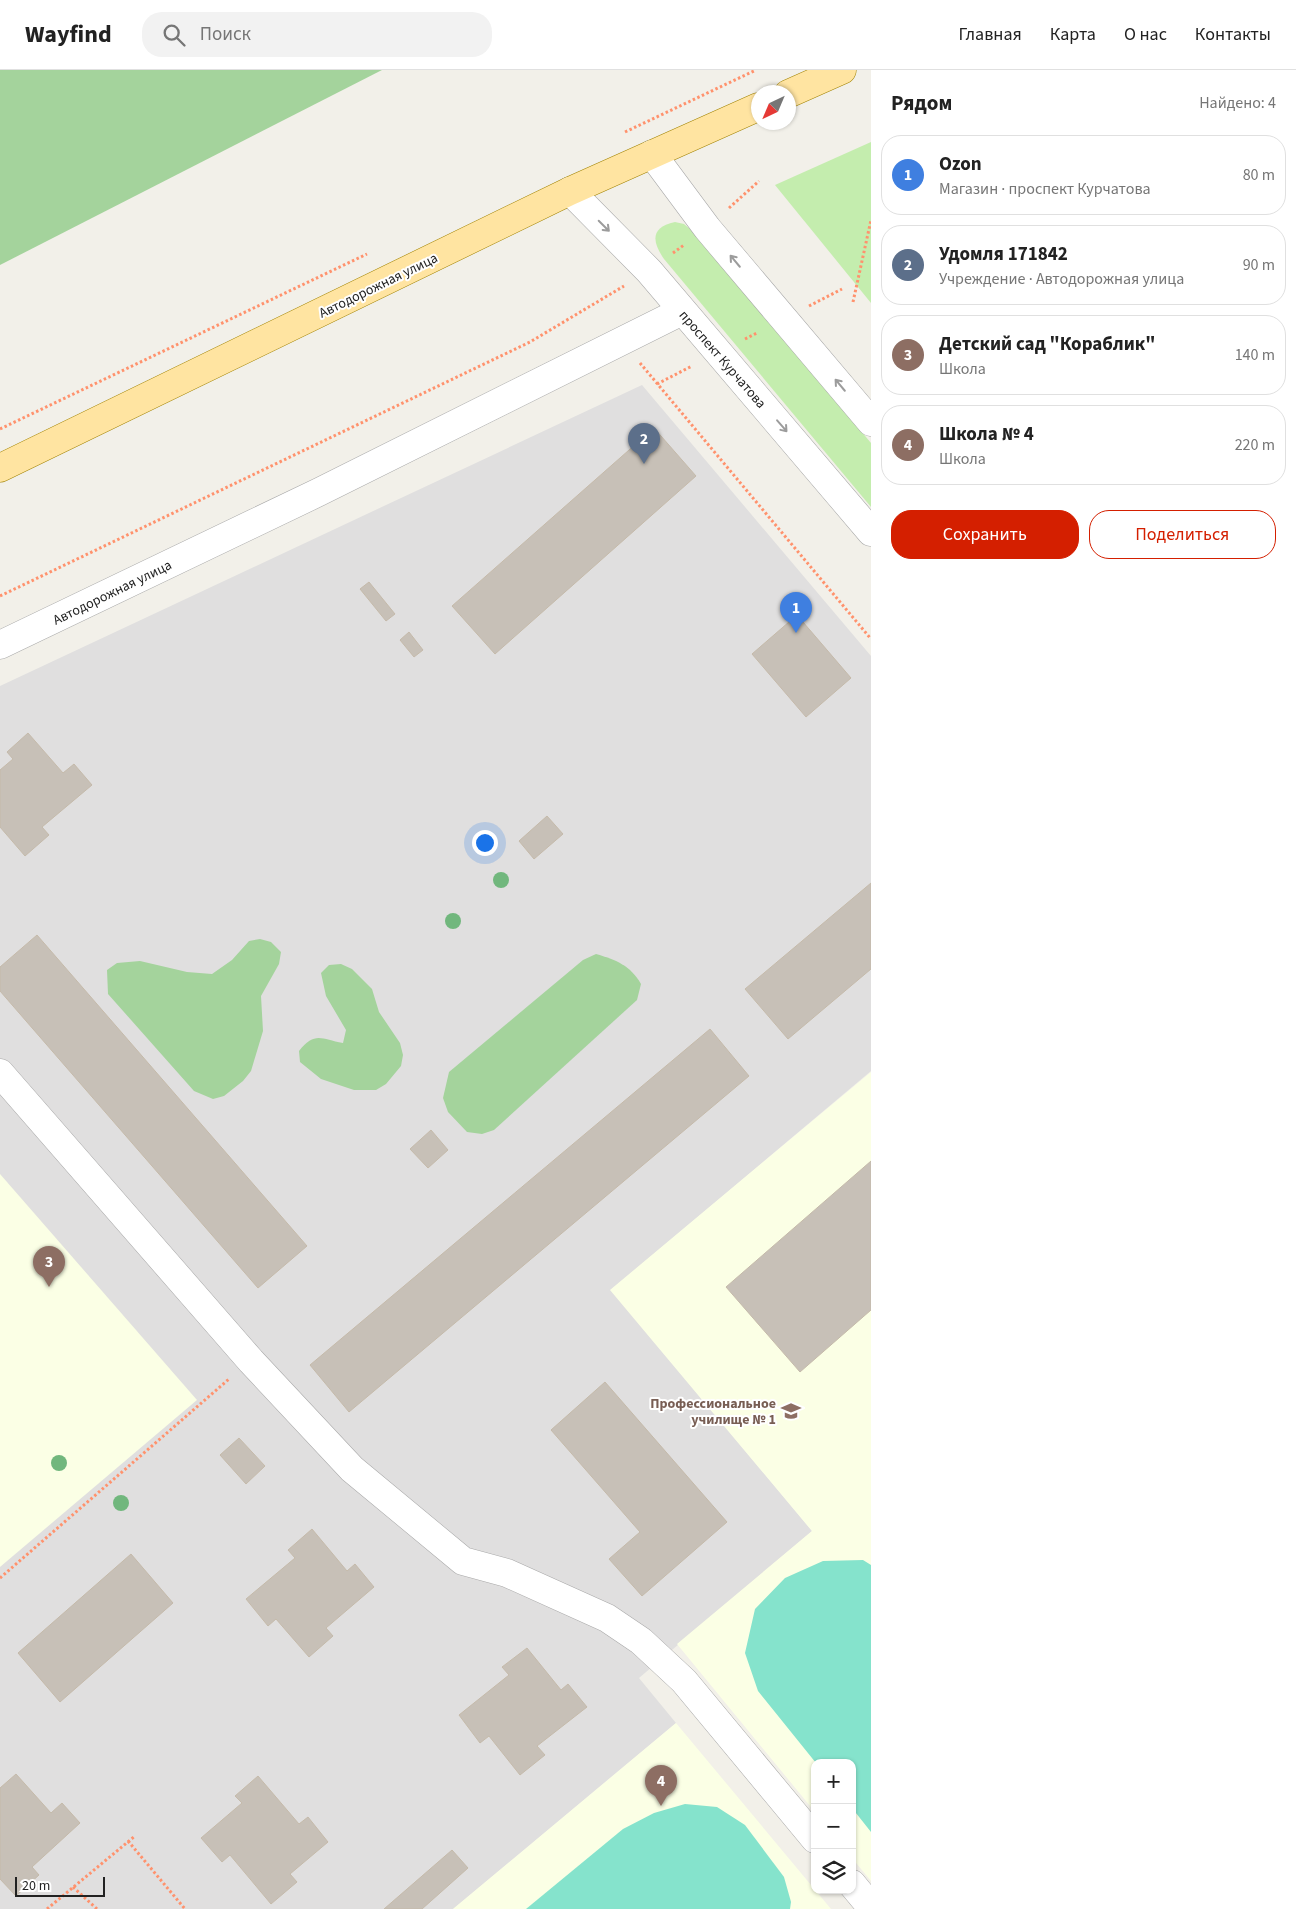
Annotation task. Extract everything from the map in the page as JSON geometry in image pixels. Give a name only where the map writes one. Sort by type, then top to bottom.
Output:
[{"type":"main road","points":[[796,90],[842,70]]},
{"type":"main road","name":"Автодорожная улица","points":[[0,468],[570,192],[751,110]]},
{"type":"street","points":[[652,154],[707,228],[871,422]]},
{"type":"street","name":"проспект Курчатова","points":[[570,192],[649,271],[871,532]]},
{"type":"street","name":"Автодорожная улица","points":[[0,645],[328,488],[682,311]]},
{"type":"street","points":[[0,1073],[251,1361],[352,1469],[463,1560],[507,1573],[571,1601],[607,1618],[641,1641],[684,1681],[811,1834]]},
{"type":"street","points":[[856,1889],[871,1907]]},
{"type":"path","points":[[0,596],[530,342],[649,271],[707,228],[759,181]]},
{"type":"path","points":[[853,302],[871,220]]},
{"type":"path","points":[[657,384],[842,289]]},
{"type":"path","points":[[623,342],[871,639]]},
{"type":"path","points":[[0,1578],[251,1361]]},
{"type":"path","points":[[46,1909],[135,1836]]},
{"type":"path","points":[[128,1841],[185,1909]]},
{"type":"path","points":[[73,1887],[97,1909]]},
{"type":"path","points":[[179,1909],[182,1905]]},
{"type":"shaded area","points":[[642,385],[871,656],[871,1071],[611,1290],[812,1531],[639,1678],[676,1723],[453,1909],[0,1909],[0,686]]},
{"type":"shaded area","name":"Профессиональное училище № 1","points":[[871,1072],[871,1881],[856,1863],[856,1759],[811,1759],[811,1807],[677,1644],[812,1531],[610,1290]]},
{"type":"shaded area","points":[[0,1174],[197,1400],[0,1567]]},
{"type":"shaded area","points":[[676,1723],[811,1885],[811,1894],[818,1894],[831,1909],[453,1909]]},
{"type":"green space","points":[[0,70],[382,70],[0,265]]},
{"type":"green space","points":[[871,142],[871,303],[775,185]]},
{"type":"green space","points":[[675,222],[684,224],[697,235],[871,443],[871,507],[664,259],[657,247],[657,231],[667,224]]},
{"type":"green space","points":[[260,939],[271,942],[281,952],[279,964],[261,996],[263,1031],[251,1071],[243,1081],[224,1096],[213,1099],[194,1091],[108,994],[107,970],[117,963],[140,961],[187,972],[212,974],[232,960],[249,941]]},
{"type":"green space","points":[[596,954],[616,961],[632,972],[641,984],[637,1000],[494,1130],[482,1134],[467,1132],[448,1112],[443,1098],[449,1072],[583,960]]},
{"type":"green space","points":[[341,964],[352,969],[372,989],[379,1012],[400,1043],[403,1055],[401,1066],[386,1084],[376,1090],[354,1090],[321,1079],[300,1062],[299,1051],[314,1039],[324,1038],[343,1043],[346,1030],[326,996],[321,973],[329,965]]},
{"type":"green space","points":[[863,1560],[871,1565],[871,1832],[856,1813],[856,1759],[813,1759],[758,1691],[745,1653],[755,1609],[785,1578],[823,1561]]},
{"type":"green space","points":[[685,1804],[717,1807],[745,1825],[784,1877],[791,1902],[790,1909],[526,1909],[623,1829],[654,1813]]},
{"type":"building","points":[[654,428],[696,476],[495,654],[452,606]]},
{"type":"building","points":[[369,582],[395,614],[386,621],[360,589]]},
{"type":"building","points":[[797,615],[851,678],[806,717],[752,654]]},
{"type":"building","points":[[409,632],[423,650],[414,657],[400,640]]},
{"type":"building","points":[[28,733],[63,773],[74,764],[92,785],[42,827],[49,835],[25,856],[0,827],[0,770],[13,759],[7,752]]},
{"type":"building","points":[[547,816],[563,834],[534,859],[519,841]]},
{"type":"building","points":[[871,883],[871,969],[788,1039],[745,989]]},
{"type":"building","points":[[37,935],[307,1246],[258,1288],[0,991],[0,967]]},
{"type":"building","points":[[710,1029],[749,1076],[349,1412],[310,1365]]},
{"type":"building","points":[[431,1130],[448,1150],[428,1168],[410,1149]]},
{"type":"building","points":[[871,1161],[871,1310],[800,1372],[726,1287]]},
{"type":"building","points":[[605,1382],[727,1522],[642,1596],[609,1559],[640,1532],[551,1430]]},
{"type":"building","points":[[239,1438],[265,1466],[246,1484],[220,1455]]},
{"type":"building","points":[[312,1529],[347,1571],[355,1564],[374,1587],[326,1628],[333,1636],[309,1657],[276,1619],[268,1626],[246,1599],[295,1558],[288,1550]]},
{"type":"building","points":[[131,1554],[173,1603],[60,1702],[18,1653]]},
{"type":"building","points":[[527,1648],[561,1690],[568,1684],[587,1707],[537,1746],[545,1755],[520,1775],[489,1736],[480,1743],[459,1715],[509,1675],[502,1667]]},
{"type":"building","points":[[16,1774],[51,1813],[62,1803],[80,1823],[32,1867],[39,1875],[16,1896],[0,1879],[0,1788]]},
{"type":"building","points":[[258,1776],[299,1824],[308,1817],[328,1842],[290,1874],[297,1882],[271,1904],[230,1855],[222,1862],[201,1838],[242,1803],[235,1796]]},
{"type":"building","points":[[452,1850],[468,1868],[422,1909],[384,1909]]},
{"type":"place","name":"Удомля 171842","points":[[644,464]]},
{"type":"place","name":"Ozon","points":[[796,633]]},
{"type":"place","name":"Детский сад \"Кораблик\"","points":[[49,1287]]},
{"type":"place","name":"Профессиональное училище № 1","points":[[791,1411]]},
{"type":"place","name":"Школа № 4","points":[[661,1806]]}]
